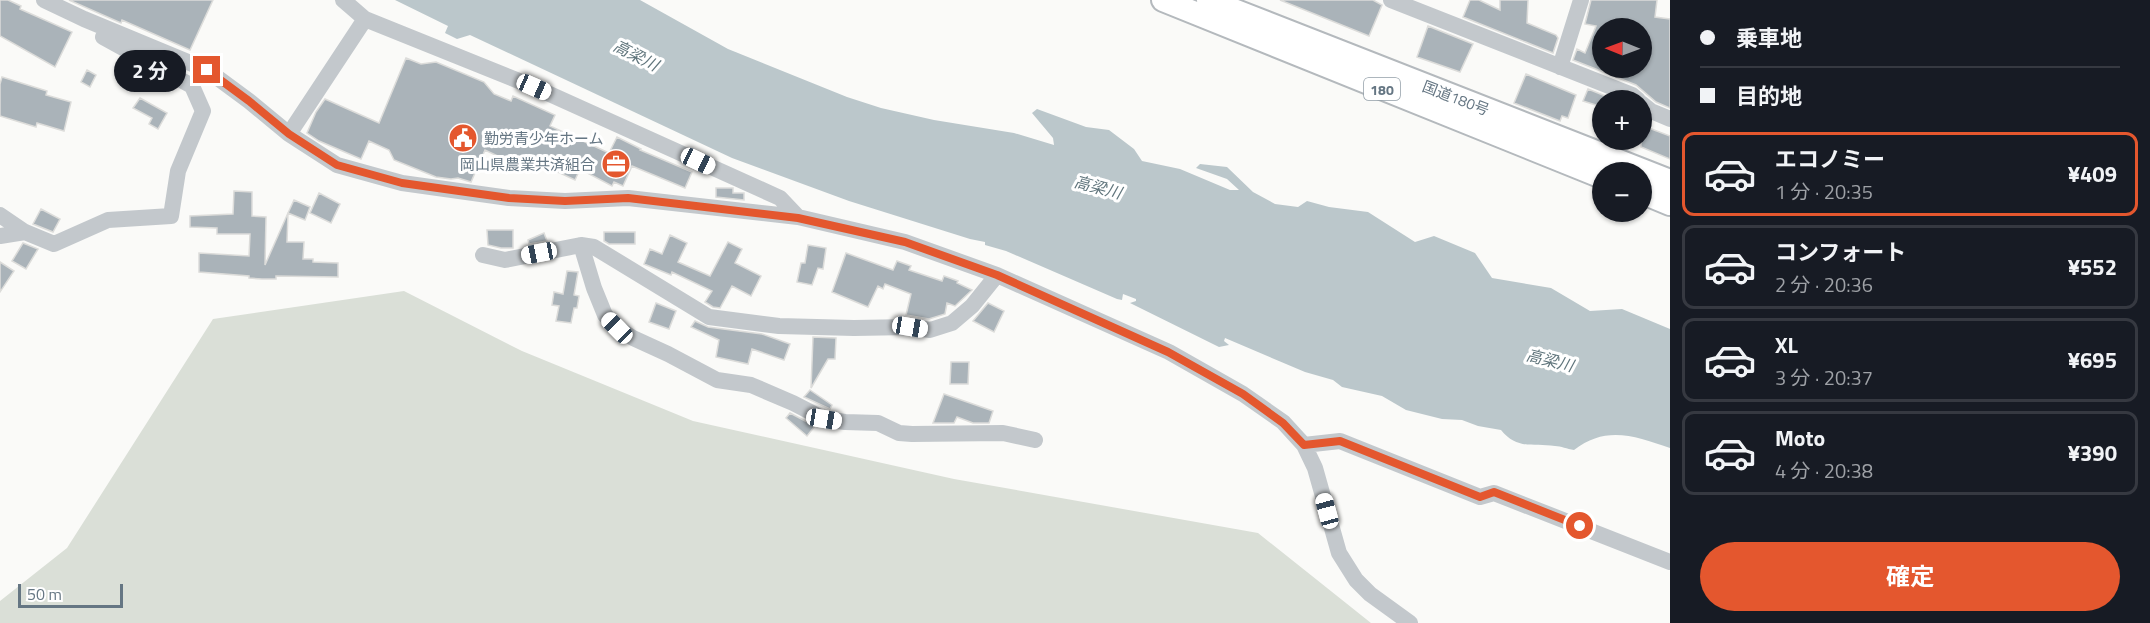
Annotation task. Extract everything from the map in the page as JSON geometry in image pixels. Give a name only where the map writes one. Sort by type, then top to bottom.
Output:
[{"type":"highway","name":"国道180号","points":[[1163,0],[1592,173]]},
{"type":"highway","name":"国道180号","points":[[1208,0],[1601,162]]},
{"type":"highway","name":"国道180号","points":[[1652,180],[1670,181]]},
{"type":"highway","name":"国道180号","points":[[1652,188],[1670,204]]},
{"type":"street","points":[[45,0],[84,19],[207,70],[289,134],[337,165],[402,183],[445,191],[565,201],[628,198],[798,218],[905,242],[997,275],[1168,352],[1243,394],[1283,423],[1304,445],[1316,468],[1339,553],[1356,580],[1370,594],[1410,623]]},
{"type":"street","points":[[343,0],[364,19],[534,87],[780,198],[798,218]]},
{"type":"street","points":[[1391,0],[1619,90]]},
{"type":"street","points":[[1560,67],[1581,0]]},
{"type":"street","points":[[0,215],[25,232],[54,243],[108,220],[171,216],[178,171],[203,111],[192,86],[87,28],[84,19]]},
{"type":"street","points":[[289,134],[364,19]]},
{"type":"street","points":[[1652,111],[1670,119]]},
{"type":"street","points":[[1652,174],[1661,169],[1670,172]]},
{"type":"street","points":[[0,236],[25,232]]},
{"type":"street","points":[[483,255],[505,260],[581,245],[594,247],[709,317],[779,326],[910,327],[930,330],[952,323],[972,306],[997,275]]},
{"type":"street","points":[[581,245],[605,315],[617,328],[717,380],[751,385],[824,419],[878,423],[906,434],[1003,433],[1035,440]]},
{"type":"street","points":[[1304,445],[1340,441],[1480,497],[1494,492],[1670,562]]},
{"type":"shaded area","points":[[404,291],[522,351],[693,421],[954,479],[1258,533],[1371,623],[0,623],[0,601],[67,548],[213,319]]},
{"type":"water","name":"高梁川","points":[[395,0],[640,0],[728,49],[847,97],[881,108],[934,120],[1014,133],[1054,145],[1053,138],[1032,113],[1037,109],[1086,127],[1109,130],[1134,149],[1142,161],[1180,169],[1230,190],[1239,190],[1227,179],[1196,168],[1200,164],[1227,167],[1253,192],[1275,204],[1298,207],[1307,201],[1329,207],[1368,212],[1415,242],[1434,236],[1475,253],[1492,278],[1551,288],[1590,311],[1622,309],[1670,329],[1670,448],[1621,435],[1598,437],[1574,450],[1557,446],[1519,443],[1513,441],[1501,430],[1406,410],[1382,396],[1342,387],[1333,380],[1305,372],[1225,338],[1224,341],[1229,345],[1219,347],[1130,303],[1136,299],[1123,294],[1122,300],[1117,299],[1006,251],[985,245],[985,242],[849,201],[732,158],[470,35],[457,39],[445,33],[448,26]]},
{"type":"building","points":[[0,0],[8,0],[21,6],[20,9],[72,32],[55,67],[0,36]]},
{"type":"building","points":[[69,0],[213,0],[190,50]]},
{"type":"building","points":[[1280,0],[1373,0],[1382,5],[1369,36]]},
{"type":"building","points":[[1470,0],[1479,0],[1500,10],[1500,0],[1528,0],[1527,23],[1556,35],[1558,38],[1553,53],[1463,17]]},
{"type":"building","points":[[1591,0],[1657,0],[1655,17],[1670,19],[1670,108],[1652,99],[1652,90],[1642,90],[1618,78],[1652,78],[1652,18],[1592,18],[1592,25],[1585,24]]},
{"type":"building","points":[[1428,26],[1473,44],[1460,72],[1417,57]]},
{"type":"building","points":[[1592,36],[1592,68],[1573,60],[1577,49],[1585,53]]},
{"type":"building","points":[[406,58],[421,64],[436,62],[484,82],[494,94],[511,101],[513,96],[555,115],[550,126],[609,153],[617,137],[640,150],[692,172],[685,188],[632,166],[623,186],[614,182],[612,186],[580,169],[575,180],[534,161],[529,171],[485,150],[471,182],[458,178],[436,177],[394,160],[389,150],[369,141],[361,159],[319,141],[307,133],[316,112],[325,99],[379,123]]},
{"type":"building","points":[[87,70],[96,75],[90,87],[81,82]]},
{"type":"building","points":[[1526,74],[1576,95],[1568,118],[1562,116],[1560,121],[1514,103]]},
{"type":"building","points":[[2,77],[47,91],[46,95],[71,102],[64,131],[37,123],[36,127],[0,116]]},
{"type":"building","points":[[1588,89],[1592,91],[1592,104],[1583,101]]},
{"type":"building","points":[[140,98],[167,113],[158,129],[149,124],[152,118],[133,108]]},
{"type":"building","points":[[1652,129],[1670,136],[1670,159],[1648,150],[1652,150]]},
{"type":"building","points":[[716,188],[733,188],[733,193],[744,193],[744,200],[716,197]]},
{"type":"building","points":[[234,191],[252,192],[252,216],[266,217],[265,265],[288,213],[287,242],[304,242],[303,259],[313,259],[313,262],[338,263],[338,277],[276,276],[276,279],[262,279],[199,272],[199,253],[249,256],[250,234],[217,234],[217,228],[190,227],[190,216],[233,214]]},
{"type":"building","points":[[319,193],[340,204],[331,223],[310,213]]},
{"type":"building","points":[[294,200],[310,207],[305,220],[288,213]]},
{"type":"building","points":[[41,209],[60,219],[53,232],[33,224]]},
{"type":"building","points":[[487,230],[513,230],[513,248],[488,245]]},
{"type":"building","points":[[604,232],[635,232],[635,244],[609,244],[604,241]]},
{"type":"building","points":[[544,233],[547,241],[529,244],[528,240]]},
{"type":"building","points":[[670,235],[687,243],[678,262],[710,276],[728,242],[742,249],[735,263],[761,276],[751,296],[732,286],[720,308],[713,307],[705,302],[712,291],[672,272],[671,275],[644,264],[650,249],[662,254]]},
{"type":"building","points":[[23,243],[38,249],[26,269],[12,261]]},
{"type":"building","points":[[808,245],[826,248],[823,269],[818,268],[812,285],[797,282],[801,263],[805,263]]},
{"type":"building","points":[[846,253],[893,270],[897,261],[911,266],[909,270],[942,281],[944,276],[972,290],[955,306],[947,303],[945,314],[929,319],[906,315],[911,294],[885,284],[883,289],[878,286],[868,307],[832,292]]},
{"type":"building","points":[[0,262],[14,271],[0,292]]},
{"type":"building","points":[[567,271],[578,272],[574,295],[579,296],[571,323],[556,321],[559,306],[552,305],[554,292],[563,294]]},
{"type":"building","points":[[656,303],[676,311],[669,329],[649,322]]},
{"type":"building","points":[[988,303],[1004,311],[994,332],[973,321]]},
{"type":"building","points":[[695,321],[708,327],[762,334],[790,344],[784,360],[752,349],[748,364],[716,357],[719,340],[691,327]]},
{"type":"building","points":[[813,337],[836,338],[835,359],[828,359],[811,388]]},
{"type":"building","points":[[951,362],[969,362],[968,384],[950,384]]},
{"type":"building","points":[[810,390],[832,405],[830,409],[804,397]]},
{"type":"building","points":[[944,394],[993,411],[989,423],[973,423],[957,417],[954,423],[933,423]]},
{"type":"building","points":[[790,413],[815,426],[807,436],[786,418]]},
{"type":"place","name":"勤労青少年ホーム","points":[[463,138]]},
{"type":"place","name":"岡山県農業共済組合","points":[[616,164]]},
{"type":"route","points":[[207,70],[289,134],[337,165],[402,183],[445,191],[509,198],[565,201],[628,198],[798,218],[905,242],[997,275],[1168,352],[1243,394],[1283,423],[1304,445],[1340,441],[1480,497],[1494,492],[1580,526]]}]
